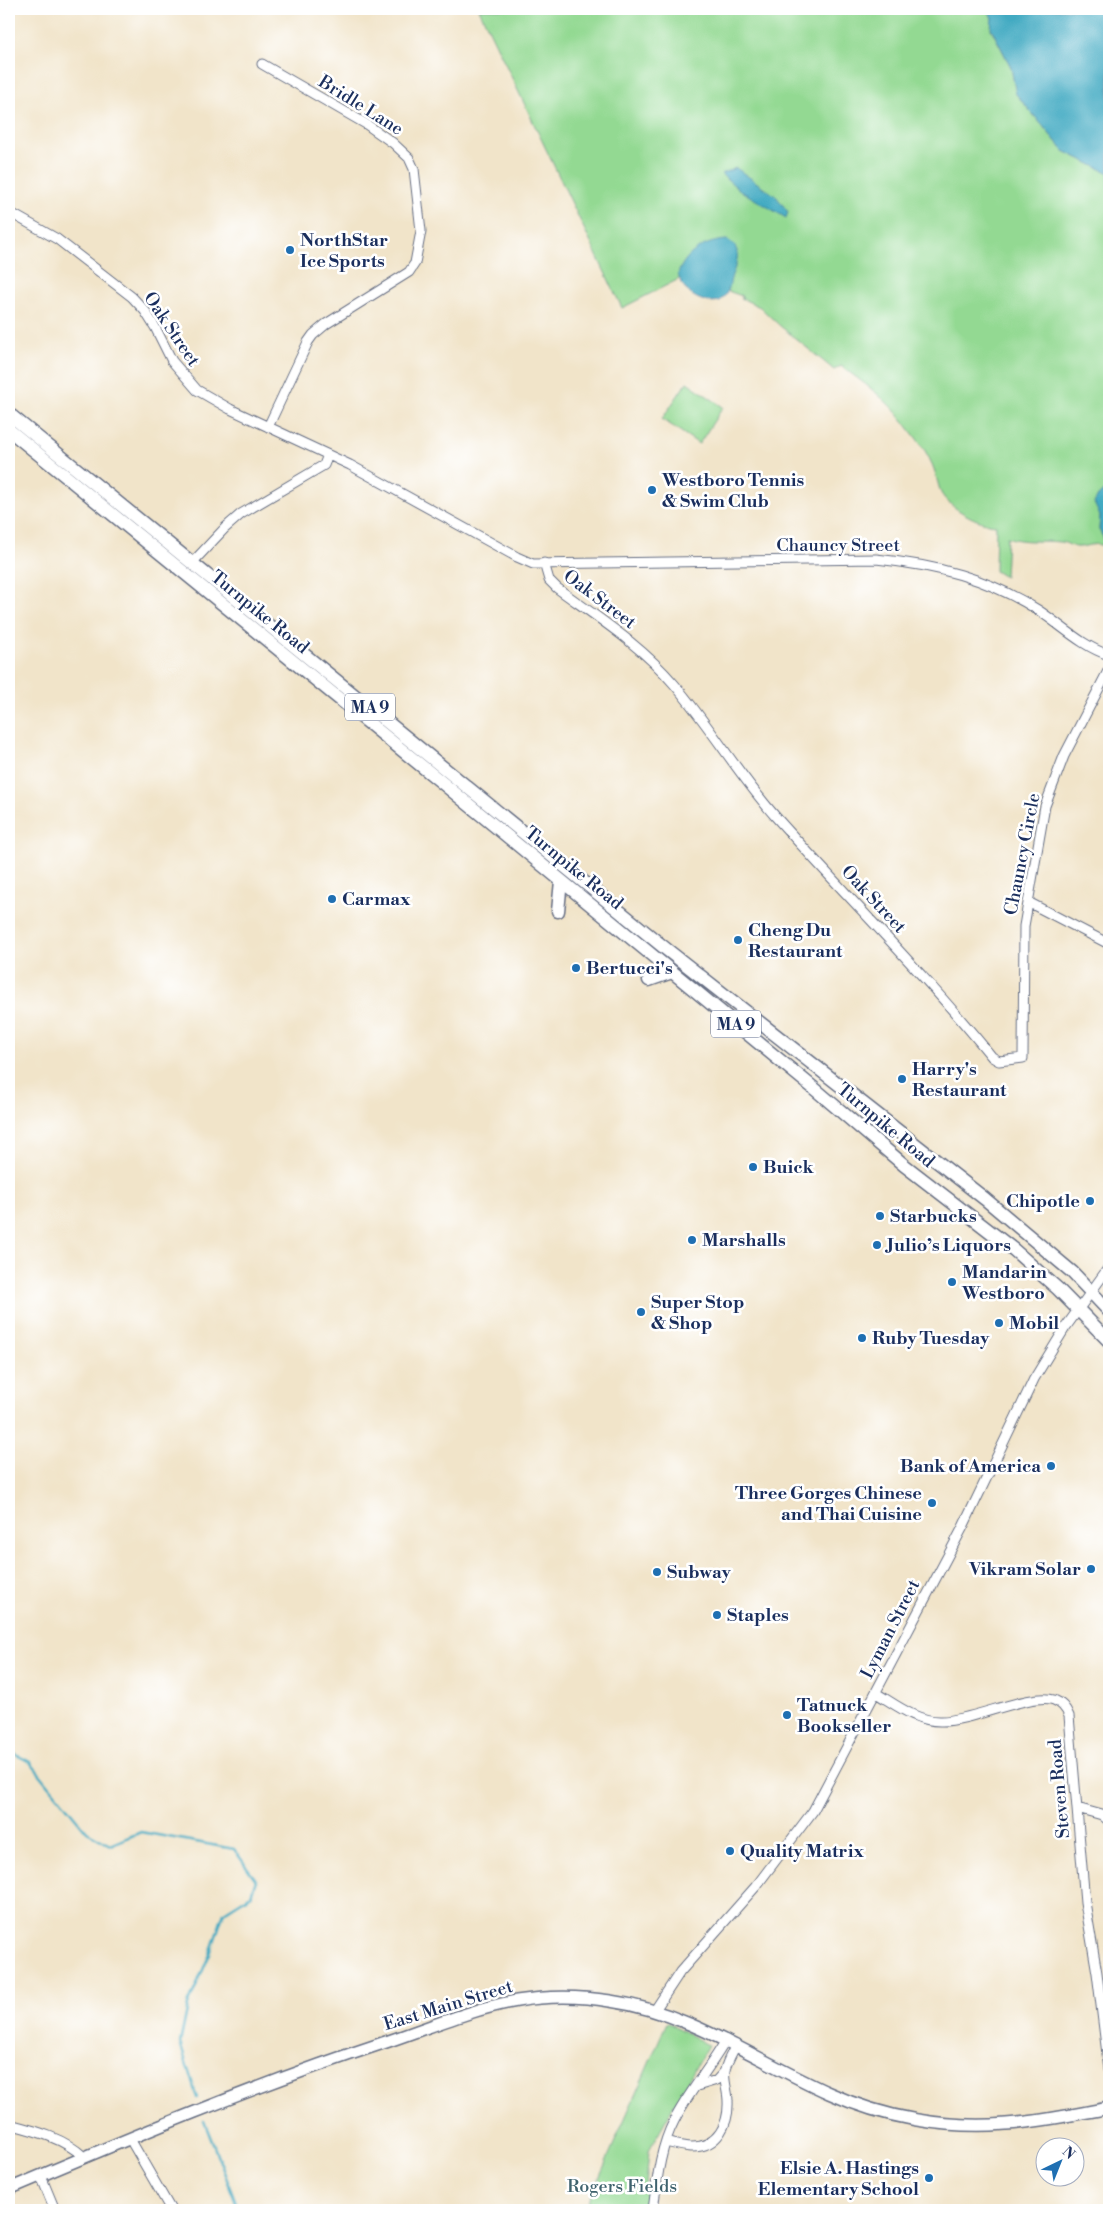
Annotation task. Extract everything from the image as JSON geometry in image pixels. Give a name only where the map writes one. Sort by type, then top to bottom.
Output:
[{"type":"highway","name":"Turnpike Road","points":[[9,414],[666,949],[985,1199],[1072,1272],[1109,1311]]},
{"type":"highway","name":"Turnpike Road","points":[[9,430],[562,881],[904,1165],[1014,1250],[1078,1309],[1109,1341]]},
{"type":"highway","points":[[558,911],[562,881]]},
{"type":"highway","points":[[649,980],[672,972]]},
{"type":"main road","name":"East Main Street","points":[[9,2189],[300,2070],[481,2010],[517,2001],[555,1997],[609,2001],[655,2010],[731,2043],[832,2095],[862,2106],[911,2119],[961,2125],[1006,2124],[1109,2108]]},
{"type":"street","name":"Bridle Lane","points":[[262,64],[366,124],[404,153],[414,170],[421,231],[415,263],[409,272],[326,324],[308,342],[268,427]]},
{"type":"street","name":"Oak Street","points":[[9,212],[57,239],[132,298],[150,319],[172,361],[197,390],[213,400],[328,455],[417,501],[517,558],[533,564],[544,563],[549,580],[634,644],[675,684],[766,806],[920,974],[992,1058],[999,1060],[1023,1058]]},
{"type":"street","points":[[192,563],[241,514],[324,465],[328,455]]},
{"type":"street","name":"Chauncy Street","points":[[544,563],[876,559],[914,563],[969,577],[1004,591],[1037,610],[1084,643],[1109,655]]},
{"type":"street","name":"Chauncy Circle","points":[[1023,1058],[1023,942],[1045,806],[1055,776],[1109,669]]},
{"type":"street","points":[[1028,902],[1109,944]]},
{"type":"street","name":"Lyman Street","points":[[655,2010],[680,1972],[757,1886],[813,1811],[971,1510],[1018,1410],[1053,1347],[1090,1291],[1109,1267]]},
{"type":"street","name":"Steven Road","points":[[876,1693],[912,1714],[927,1720],[942,1722],[970,1718],[1038,1698],[1061,1703],[1069,1716],[1085,1902],[1097,1973],[1109,2070]]},
{"type":"street","points":[[1077,1808],[1102,1815],[1109,1820]]},
{"type":"street","points":[[666,2142],[690,2148],[700,2147],[719,2136],[727,2120],[728,2102],[725,2071],[731,2043]]},
{"type":"street","points":[[654,2210],[656,2184],[666,2142],[674,2120],[697,2086],[731,2043]]},
{"type":"street","points":[[697,2086],[717,2080],[725,2071]]},
{"type":"street","points":[[9,2124],[38,2131],[71,2146],[84,2157]]},
{"type":"street","points":[[130,2139],[171,2210]]},
{"type":"street","points":[[41,2176],[55,2210]]},
{"type":"green space","points":[[479,9],[988,9],[992,18],[991,29],[1011,67],[1016,94],[1064,151],[1109,173],[1109,486],[1098,496],[1095,503],[1100,516],[1099,530],[1109,548],[1095,544],[1075,547],[1062,542],[1026,541],[1007,537],[1005,577],[995,571],[996,525],[981,522],[965,514],[945,499],[941,493],[928,455],[890,406],[841,366],[834,370],[760,307],[741,298],[742,296],[685,276],[622,308]]},
{"type":"green space","points":[[687,382],[723,407],[699,444],[662,419]]},
{"type":"green space","name":"Rogers Fields","points":[[667,2022],[708,2045],[649,2150],[644,2210],[585,2210]]},
{"type":"water","points":[[988,9],[1109,9],[1109,173],[1064,151],[1016,94],[1011,67],[991,28],[992,18]]},
{"type":"water","points":[[736,168],[776,196],[788,212],[786,218],[741,191],[721,174]]},
{"type":"water","points":[[727,240],[735,247],[737,256],[736,265],[726,294],[720,301],[713,302],[700,299],[688,292],[680,281],[678,274],[686,260],[691,254],[704,246]]},
{"type":"water","points":[[1109,486],[1109,546],[1099,530],[1100,516],[1094,503],[1098,496]]},
{"type":"waterway","points":[[9,1751],[30,1762],[87,1832],[110,1845],[141,1832],[234,1849],[256,1880],[251,1895],[224,1912],[211,1951],[188,2005],[180,2043],[197,2098]]},
{"type":"waterway","points":[[204,2121],[239,2210]]},
{"type":"place","name":"NorthStar Ice Sports","points":[[290,250]]},
{"type":"place","name":"Westboro Tennis & Swim Club","points":[[652,490]]},
{"type":"place","name":"Carmax","points":[[332,899]]},
{"type":"place","name":"Cheng Du Restaurant","points":[[738,940]]},
{"type":"place","name":"Bertucci's","points":[[576,968]]},
{"type":"place","name":"Harry's Restaurant","points":[[902,1079]]},
{"type":"place","name":"Buick","points":[[753,1167]]},
{"type":"place","name":"Chipotle","points":[[1090,1201]]},
{"type":"place","name":"Starbucks","points":[[880,1216]]},
{"type":"place","name":"Marshalls","points":[[692,1240]]},
{"type":"place","name":"Julio’s Liquors","points":[[877,1245]]},
{"type":"place","name":"Mandarin Westboro","points":[[952,1282]]},
{"type":"place","name":"Super Stop & Shop","points":[[641,1312]]},
{"type":"place","name":"Mobil","points":[[999,1323]]},
{"type":"place","name":"Ruby Tuesday","points":[[862,1338]]},
{"type":"place","name":"Bank of America","points":[[1051,1466]]},
{"type":"place","name":"Three Gorges Chinese and Thai Cuisine","points":[[932,1503]]},
{"type":"place","name":"Vikram Solar","points":[[1091,1569]]},
{"type":"place","name":"Subway","points":[[657,1572]]},
{"type":"place","name":"Staples","points":[[717,1615]]},
{"type":"place","name":"Tatnuck Bookseller","points":[[787,1715]]},
{"type":"place","name":"Quality Matrix","points":[[730,1851]]},
{"type":"place","name":"Elsie A. Hastings Elementary School","points":[[929,2178]]}]
